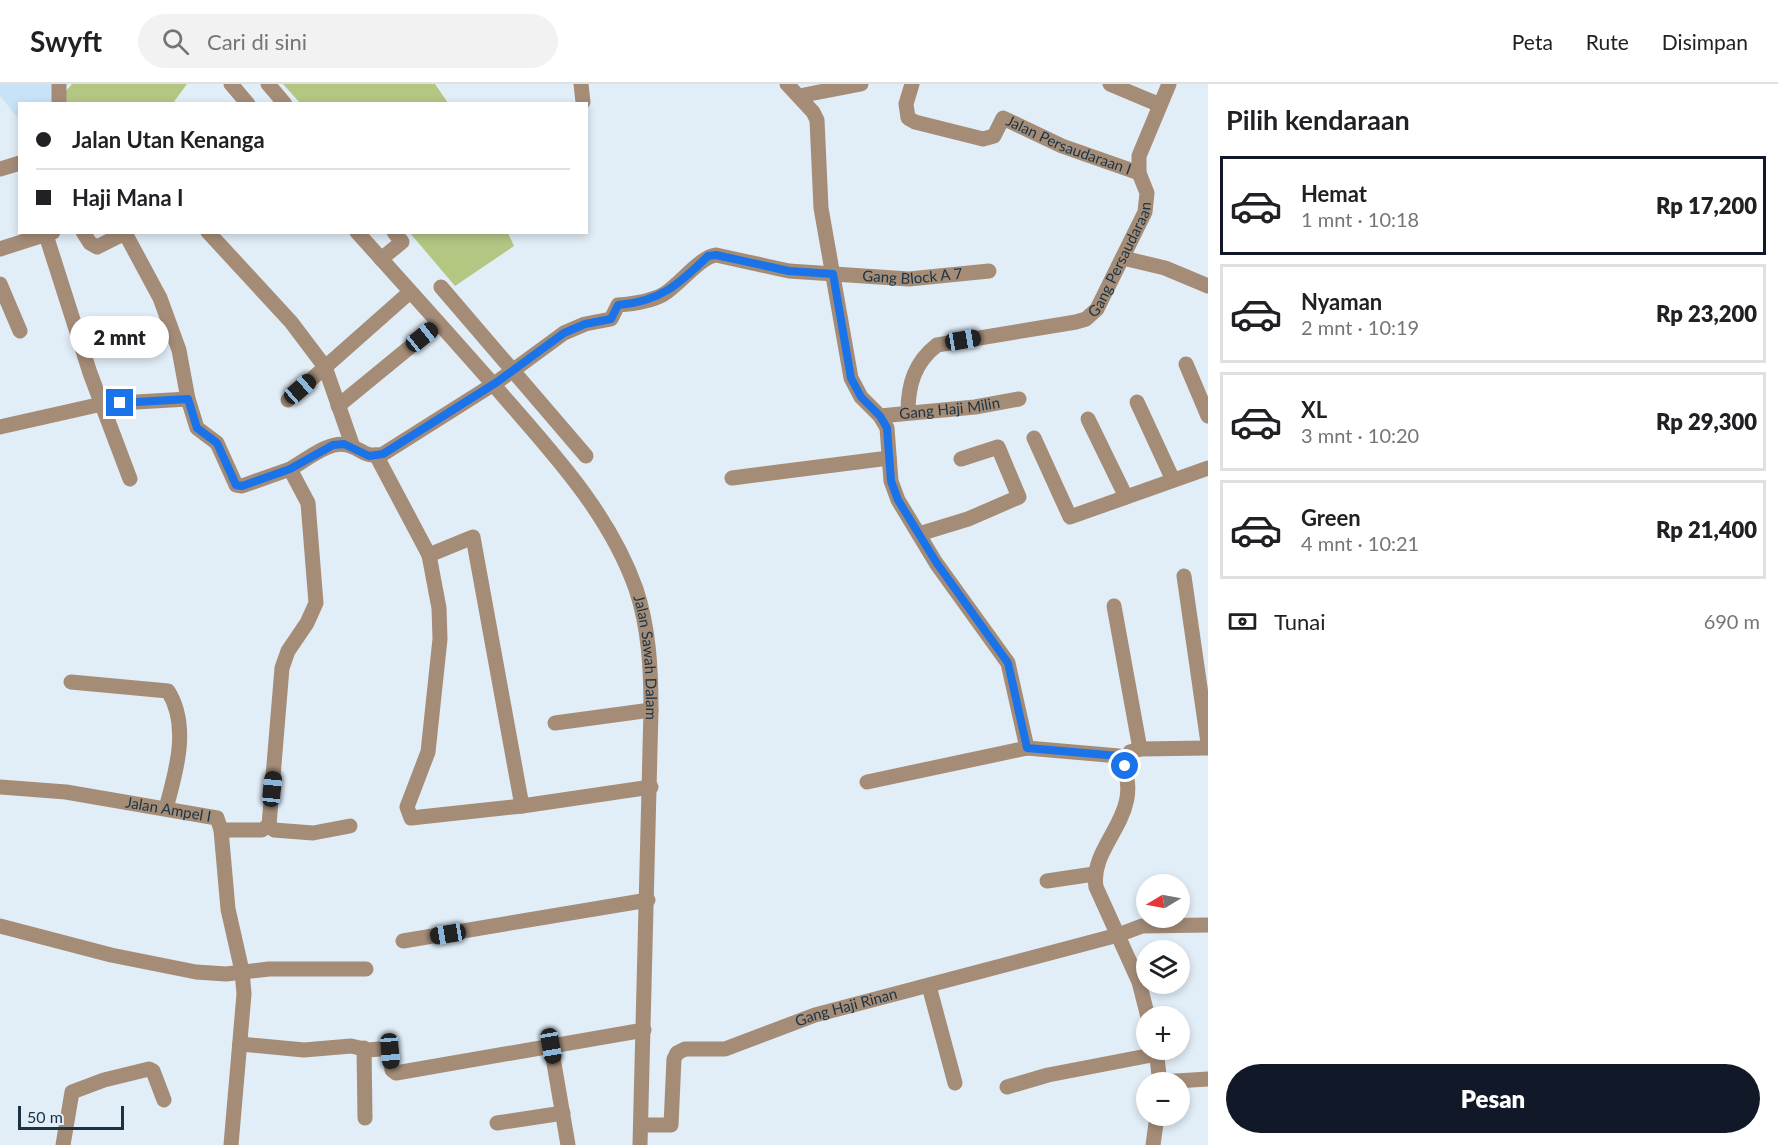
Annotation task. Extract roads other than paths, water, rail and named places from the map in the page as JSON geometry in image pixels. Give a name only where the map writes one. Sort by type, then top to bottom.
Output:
[{"type":"street","points":[[59,84],[59,102]]},
{"type":"street","points":[[231,84],[246,102]]},
{"type":"street","points":[[268,84],[283,102]]},
{"type":"street","points":[[581,84],[583,102]]},
{"type":"street","points":[[787,84],[813,111],[818,127],[821,208],[851,378],[861,397],[880,416],[887,428],[891,481],[898,500],[939,567],[1008,663],[1027,748]]},
{"type":"street","points":[[799,96],[861,84]]},
{"type":"street","name":"Jalan Persaudaraan I","points":[[912,84],[906,104],[908,118],[915,122],[983,139],[994,136],[1003,118],[1062,146],[1139,173]]},
{"type":"street","points":[[1110,84],[1160,105]]},
{"type":"street","name":"Gang Persaudaraan","points":[[908,412],[908,392],[917,366],[924,355],[937,345],[1086,319],[1097,309],[1145,212],[1147,193],[1139,173],[1139,156],[1169,84]]},
{"type":"street","points":[[0,169],[18,164]]},
{"type":"street","points":[[0,249],[48,234],[66,305],[130,479]]},
{"type":"street","points":[[84,234],[90,243],[97,247],[124,234]]},
{"type":"street","points":[[127,234],[164,308],[179,350],[188,399],[197,428],[217,443],[236,485],[242,486],[290,469],[333,445],[344,444],[361,453],[383,454],[503,378]]},
{"type":"street","points":[[214,234],[291,322],[324,367],[353,447]]},
{"type":"street","name":"Jalan Sawah Dalam","points":[[362,234],[392,247],[410,292],[438,324],[503,378],[604,524],[624,559],[645,622],[650,662],[651,787],[643,1125],[640,1145]]},
{"type":"street","name":"Gang Block A 7","points":[[503,378],[564,333],[585,324],[610,320],[618,305],[662,296],[684,280],[708,256],[716,255],[789,271],[909,279],[989,271]]},
{"type":"street","points":[[1123,258],[1165,268],[1208,286]]},
{"type":"street","points":[[0,285],[20,331]]},
{"type":"street","points":[[441,287],[503,378],[586,456]]},
{"type":"street","points":[[288,400],[410,292]]},
{"type":"street","points":[[338,406],[438,324]]},
{"type":"street","points":[[1186,364],[1208,416]]},
{"type":"street","points":[[0,427],[102,404],[154,399],[188,399]]},
{"type":"street","name":"Gang Haji Milin","points":[[880,416],[1019,399]]},
{"type":"street","points":[[1137,402],[1173,480]]},
{"type":"street","points":[[1088,419],[1126,497]]},
{"type":"street","points":[[1034,438],[1070,517],[1173,480],[1207,473]]},
{"type":"street","points":[[919,534],[968,519],[1019,497],[998,447],[962,459]]},
{"type":"street","points":[[376,455],[429,555],[439,608],[440,639],[428,752],[411,792],[408,814],[411,818],[522,806],[651,787]]},
{"type":"street","points":[[732,478],[889,458]]},
{"type":"street","points":[[221,830],[262,830],[269,825],[282,668],[288,651],[307,623],[316,603],[308,503],[290,469]]},
{"type":"street","points":[[429,555],[467,537],[473,537],[522,806]]},
{"type":"street","points":[[1184,576],[1208,743]]},
{"type":"street","points":[[1114,606],[1140,749]]},
{"type":"street","points":[[71,682],[168,691],[174,703],[180,732],[176,773],[166,808]]},
{"type":"street","points":[[555,723],[651,710]]},
{"type":"street","points":[[867,782],[1027,748],[1119,756],[1140,749],[1208,748]]},
{"type":"street","points":[[1119,756],[1125,766],[1128,783],[1125,805],[1119,827],[1098,862],[1094,874],[1096,887],[1139,982],[1145,1006]]},
{"type":"street","name":"Jalan Ampel I","points":[[0,787],[66,792],[217,818],[221,830],[228,909],[242,972],[244,994],[231,1145]]},
{"type":"street","points":[[269,825],[274,830],[306,833],[350,826]]},
{"type":"street","points":[[1047,881],[1094,874]]},
{"type":"street","points":[[403,941],[648,900]]},
{"type":"street","name":"Gang Haji Rinan","points":[[643,1125],[668,1126],[672,1121],[677,1053],[685,1048],[725,1049],[808,1017],[1118,935],[1142,926],[1208,925]]},
{"type":"street","points":[[0,926],[111,956],[195,972],[366,969]]},
{"type":"street","points":[[929,986],[955,1083]]},
{"type":"street","points":[[240,1044],[304,1050],[351,1046],[389,1048],[392,1070],[396,1073],[644,1030]]},
{"type":"street","points":[[551,1046],[568,1145]]},
{"type":"street","points":[[364,1048],[365,1118]]},
{"type":"street","points":[[1007,1087],[1048,1075],[1136,1056]]},
{"type":"street","points":[[63,1145],[72,1092],[104,1080],[149,1069],[153,1071],[164,1100]]},
{"type":"street","points":[[1190,1080],[1208,1078]]},
{"type":"street","points":[[497,1123],[563,1113]]},
{"type":"street","points":[[1153,1145],[1156,1126]]}]
